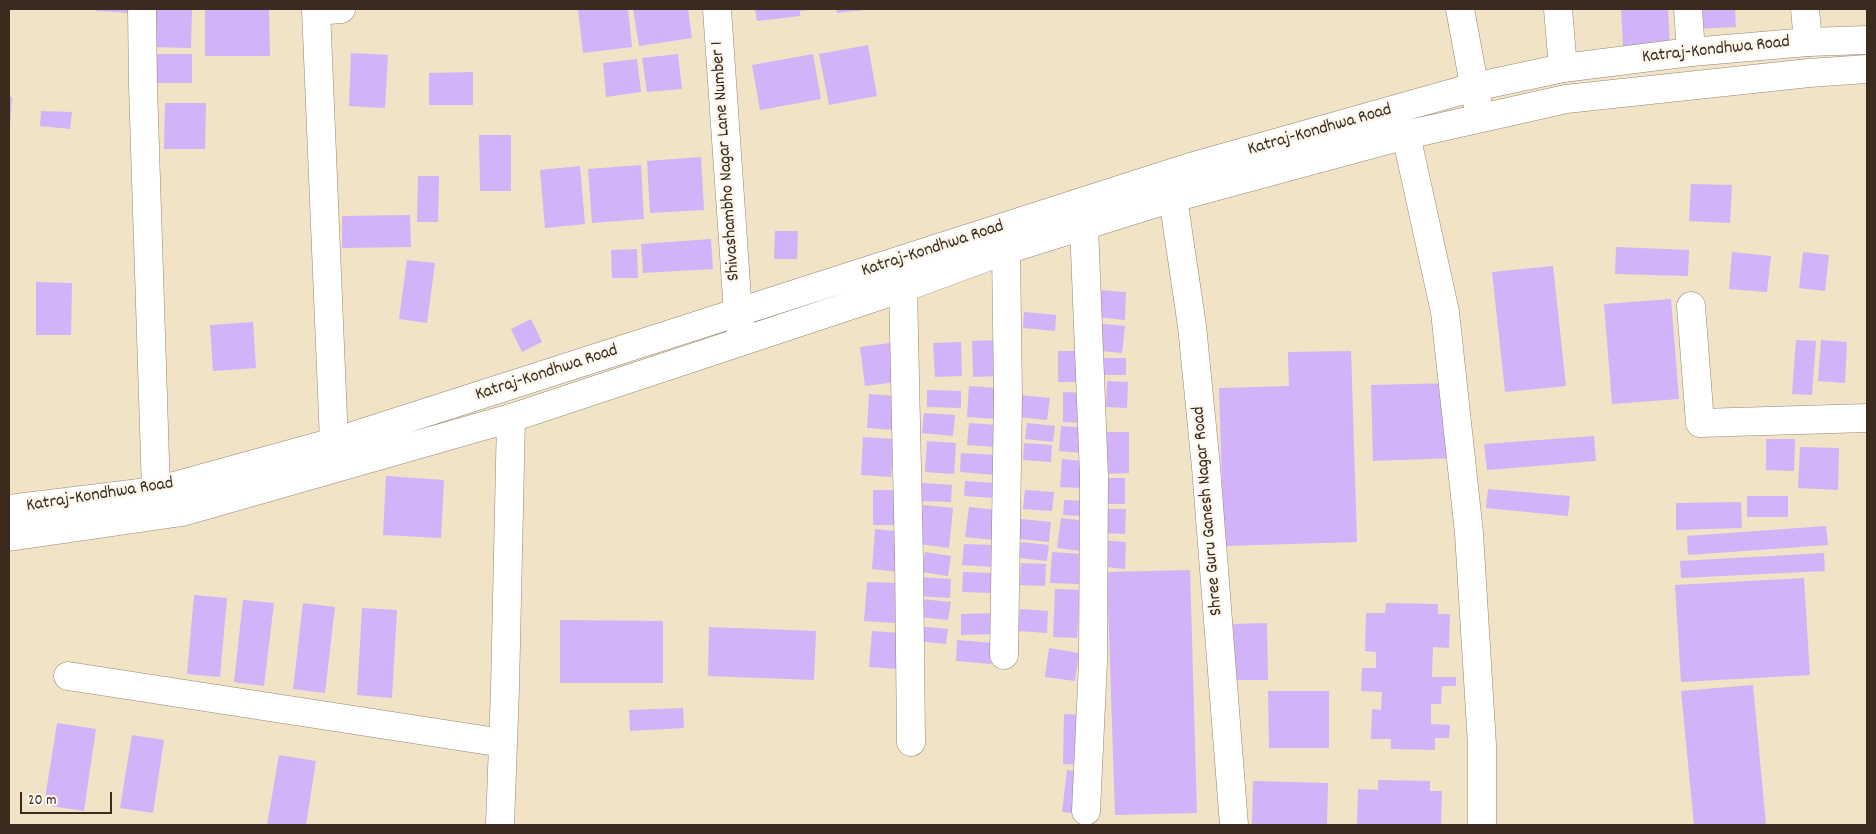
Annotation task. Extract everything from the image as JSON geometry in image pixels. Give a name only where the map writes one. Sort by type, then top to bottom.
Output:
[{"type":"main road","points":[[142,9],[156,491]]},
{"type":"main road","points":[[324,9],[334,442]]},
{"type":"main road","name":"Shivashambho Nagar Lane Number 1","points":[[717,9],[738,312],[742,342]]},
{"type":"main road","points":[[1460,9],[1480,117]]},
{"type":"main road","points":[[1558,9],[1563,68]]},
{"type":"main road","points":[[1688,9],[1691,52]]},
{"type":"main road","points":[[1805,9],[1808,42]]},
{"type":"main road","name":"Katraj-Kondhwa Road","points":[[9,509],[156,491],[334,442],[1187,168],[1474,87],[1563,68],[1691,52],[1808,42],[1867,40]]},
{"type":"main road","name":"Katraj-Kondhwa Road","points":[[9,537],[182,512],[511,418],[903,288],[1006,250],[1173,198],[1406,135],[1566,99],[1790,75],[1867,69]]},
{"type":"main road","points":[[1406,135],[1445,312],[1469,533],[1482,744],[1482,825]]},
{"type":"main road","name":"Shree Guru Ganesh Nagar Road","points":[[1173,198],[1192,326],[1206,467],[1234,825]]},
{"type":"main road","points":[[1084,226],[1094,476],[1093,662],[1086,811]]},
{"type":"main road","points":[[1004,655],[1008,396],[1006,250]]},
{"type":"main road","points":[[903,288],[911,742]]},
{"type":"main road","points":[[1691,306],[1700,423],[1867,418]]},
{"type":"main road","points":[[500,825],[511,418]]},
{"type":"main road","points":[[68,676],[503,743]]},
{"type":"building","points":[[96,9],[130,9],[130,13],[96,11]]},
{"type":"building","points":[[151,9],[192,10],[191,48],[149,47]]},
{"type":"building","points":[[205,9],[269,9],[270,56],[205,56]]},
{"type":"building","points":[[578,9],[628,9],[632,47],[583,53]]},
{"type":"building","points":[[633,9],[688,9],[692,38],[639,46]]},
{"type":"building","points":[[755,9],[810,10],[800,11],[800,16],[757,21]]},
{"type":"building","points":[[836,9],[864,9],[864,10],[837,13]]},
{"type":"building","points":[[1621,9],[1668,9],[1670,44],[1623,47]]},
{"type":"building","points":[[1692,9],[1735,9],[1736,27],[1694,29]]},
{"type":"building","points":[[868,45],[877,96],[829,105],[819,54]]},
{"type":"building","points":[[351,53],[388,55],[385,108],[349,106]]},
{"type":"building","points":[[151,54],[192,54],[192,83],[151,83]]},
{"type":"building","points":[[678,54],[682,89],[647,92],[642,58]]},
{"type":"building","points":[[813,54],[821,99],[760,110],[752,65]]},
{"type":"building","points":[[637,59],[641,92],[606,97],[603,63]]},
{"type":"building","points":[[473,72],[473,105],[429,105],[429,73]]},
{"type":"building","points":[[9,97],[12,97],[10,125],[9,125]]},
{"type":"building","points":[[165,103],[206,103],[205,149],[164,149]]},
{"type":"building","points":[[41,111],[72,112],[70,129],[40,126]]},
{"type":"building","points":[[479,135],[511,135],[511,191],[480,191]]},
{"type":"building","points":[[701,157],[704,210],[650,213],[647,161]]},
{"type":"building","points":[[641,165],[644,219],[592,223],[588,169]]},
{"type":"building","points":[[580,166],[585,224],[545,228],[540,170]]},
{"type":"building","points":[[418,176],[439,176],[438,222],[417,222]]},
{"type":"building","points":[[1691,184],[1732,185],[1730,223],[1689,221]]},
{"type":"building","points":[[410,215],[411,247],[342,248],[342,216]]},
{"type":"building","points":[[775,231],[798,231],[797,259],[774,259]]},
{"type":"building","points":[[711,239],[713,269],[643,273],[641,244]]},
{"type":"building","points":[[1616,247],[1689,250],[1688,276],[1615,274]]},
{"type":"building","points":[[637,249],[638,278],[612,278],[611,250]]},
{"type":"building","points":[[1732,252],[1771,256],[1767,292],[1729,289]]},
{"type":"building","points":[[1803,252],[1829,255],[1825,291],[1799,288]]},
{"type":"building","points":[[407,260],[435,263],[427,323],[399,319]]},
{"type":"building","points":[[1553,266],[1566,386],[1505,392],[1492,272]]},
{"type":"building","points":[[36,282],[72,283],[71,335],[36,335]]},
{"type":"building","points":[[1099,290],[1126,292],[1125,320],[1097,317]]},
{"type":"building","points":[[1671,299],[1679,399],[1612,404],[1604,304]]},
{"type":"building","points":[[1024,312],[1056,315],[1055,331],[1023,328]]},
{"type":"building","points":[[531,319],[542,342],[522,352],[511,329]]},
{"type":"building","points":[[253,322],[256,368],[213,371],[210,325]]},
{"type":"building","points":[[1094,323],[1125,326],[1122,353],[1091,350]]},
{"type":"building","points":[[999,340],[1000,376],[973,377],[972,341]]},
{"type":"building","points":[[1796,340],[1816,341],[1812,395],[1792,394]]},
{"type":"building","points":[[1821,340],[1847,342],[1845,383],[1818,381]]},
{"type":"building","points":[[961,342],[962,376],[935,377],[933,343]]},
{"type":"building","points":[[890,343],[896,382],[865,386],[860,347]]},
{"type":"building","points":[[1058,351],[1080,351],[1079,382],[1058,382]]},
{"type":"building","points":[[1351,351],[1357,542],[1224,546],[1219,388],[1289,386],[1288,352]]},
{"type":"building","points":[[1101,358],[1126,358],[1126,375],[1101,375]]},
{"type":"building","points":[[1107,381],[1128,382],[1127,408],[1106,407]]},
{"type":"building","points":[[1453,383],[1454,458],[1373,461],[1371,385]]},
{"type":"building","points":[[969,386],[999,388],[997,419],[967,417]]},
{"type":"building","points":[[927,390],[961,391],[961,408],[927,407]]},
{"type":"building","points":[[1063,392],[1087,393],[1086,423],[1063,422]]},
{"type":"building","points":[[869,394],[896,396],[894,430],[867,428]]},
{"type":"building","points":[[1020,395],[1050,398],[1047,420],[1018,417]]},
{"type":"building","points":[[924,413],[955,415],[953,436],[922,433]]},
{"type":"building","points":[[969,423],[997,425],[995,447],[967,445]]},
{"type":"building","points":[[1027,423],[1055,426],[1053,442],[1025,439]]},
{"type":"building","points":[[1061,426],[1086,428],[1083,453],[1059,451]]},
{"type":"building","points":[[1101,432],[1129,432],[1129,473],[1101,474]]},
{"type":"building","points":[[1594,436],[1596,461],[1487,470],[1484,444]]},
{"type":"building","points":[[863,437],[894,439],[891,477],[861,475]]},
{"type":"building","points":[[1766,439],[1795,439],[1794,471],[1766,470]]},
{"type":"building","points":[[927,441],[956,443],[954,474],[925,472]]},
{"type":"building","points":[[1024,443],[1052,445],[1051,462],[1023,460]]},
{"type":"building","points":[[1800,447],[1839,448],[1838,490],[1798,488]]},
{"type":"building","points":[[961,453],[995,455],[994,475],[960,472]]},
{"type":"building","points":[[1062,459],[1082,461],[1081,488],[1060,487]]},
{"type":"building","points":[[386,476],[444,480],[441,538],[383,535]]},
{"type":"building","points":[[1103,478],[1125,478],[1125,504],[1102,504]]},
{"type":"building","points":[[965,481],[995,483],[994,498],[964,496]]},
{"type":"building","points":[[922,483],[952,485],[951,502],[920,501]]},
{"type":"building","points":[[1488,489],[1570,496],[1568,516],[1486,508]]},
{"type":"building","points":[[873,490],[902,490],[901,525],[873,525]]},
{"type":"building","points":[[1025,490],[1054,492],[1052,511],[1023,509]]},
{"type":"building","points":[[1747,496],[1788,496],[1788,517],[1747,517]]},
{"type":"building","points":[[1064,500],[1085,501],[1084,516],[1063,515]]},
{"type":"building","points":[[1741,502],[1742,528],[1676,530],[1676,503]]},
{"type":"building","points":[[923,505],[953,508],[949,548],[919,544]]},
{"type":"building","points":[[969,507],[997,510],[993,540],[965,537]]},
{"type":"building","points":[[1099,509],[1126,509],[1125,534],[1098,533]]},
{"type":"building","points":[[1061,518],[1086,521],[1082,551],[1057,548]]},
{"type":"building","points":[[1021,519],[1051,522],[1049,542],[1019,539]]},
{"type":"building","points":[[1826,526],[1828,545],[1688,555],[1687,536]]},
{"type":"building","points":[[875,529],[904,532],[900,572],[872,569]]},
{"type":"building","points":[[1100,540],[1126,542],[1125,569],[1098,566]]},
{"type":"building","points":[[1021,542],[1049,545],[1047,561],[1019,558]]},
{"type":"building","points":[[964,544],[993,545],[992,567],[962,565]]},
{"type":"building","points":[[925,552],[951,556],[948,576],[922,572]]},
{"type":"building","points":[[1052,552],[1081,554],[1079,584],[1050,583]]},
{"type":"building","points":[[1824,553],[1825,571],[1681,578],[1680,561]]},
{"type":"building","points":[[1021,563],[1046,564],[1045,586],[1020,585]]},
{"type":"building","points":[[1190,570],[1197,813],[1115,815],[1107,572]]},
{"type":"building","points":[[963,572],[994,573],[993,593],[962,592]]},
{"type":"building","points":[[919,577],[951,579],[950,598],[918,596]]},
{"type":"building","points":[[1804,578],[1810,675],[1681,682],[1675,585]]},
{"type":"building","points":[[867,582],[898,583],[895,623],[864,621]]},
{"type":"building","points":[[1055,589],[1080,590],[1077,638],[1053,637]]},
{"type":"building","points":[[194,595],[227,598],[220,677],[187,674]]},
{"type":"building","points":[[921,599],[951,602],[948,620],[920,617]]},
{"type":"building","points":[[243,600],[274,603],[264,686],[234,682]]},
{"type":"building","points":[[303,603],[335,607],[325,693],[293,689]]},
{"type":"building","points":[[1386,603],[1438,604],[1438,614],[1450,614],[1449,648],[1433,647],[1432,677],[1456,677],[1456,686],[1442,686],[1441,704],[1431,704],[1431,724],[1450,725],[1449,738],[1435,738],[1435,750],[1391,749],[1391,739],[1371,739],[1372,709],[1381,710],[1382,692],[1361,691],[1362,668],[1376,668],[1376,652],[1365,651],[1366,613],[1385,613]]},
{"type":"building","points":[[362,608],[397,610],[392,698],[357,695]]},
{"type":"building","points":[[1020,609],[1048,611],[1047,633],[1018,631]]},
{"type":"building","points":[[996,613],[996,634],[961,635],[961,614]]},
{"type":"building","points":[[560,620],[663,621],[663,683],[560,683]]},
{"type":"building","points":[[1267,623],[1268,680],[1234,680],[1233,624]]},
{"type":"building","points":[[917,626],[948,629],[946,644],[916,641]]},
{"type":"building","points":[[709,627],[816,631],[814,680],[708,676]]},
{"type":"building","points":[[872,631],[901,633],[899,669],[869,667]]},
{"type":"building","points":[[957,640],[993,643],[991,664],[956,661]]},
{"type":"building","points":[[1049,648],[1079,653],[1075,681],[1045,677]]},
{"type":"building","points":[[1753,685],[1766,825],[1694,825],[1681,691]]},
{"type":"building","points":[[1268,691],[1329,691],[1329,748],[1269,748]]},
{"type":"building","points":[[683,708],[684,728],[630,731],[629,710]]},
{"type":"building","points":[[1064,714],[1084,715],[1083,765],[1063,764]]},
{"type":"building","points":[[57,723],[96,729],[84,811],[44,805]]},
{"type":"building","points":[[132,735],[164,740],[153,813],[120,808]]},
{"type":"building","points":[[279,755],[316,761],[306,825],[267,825]]},
{"type":"building","points":[[1067,770],[1087,772],[1082,814],[1062,812]]},
{"type":"building","points":[[1378,780],[1430,781],[1430,791],[1442,791],[1441,825],[1357,825],[1358,789],[1378,790]]},
{"type":"building","points":[[1253,781],[1328,783],[1327,825],[1252,825]]}]
